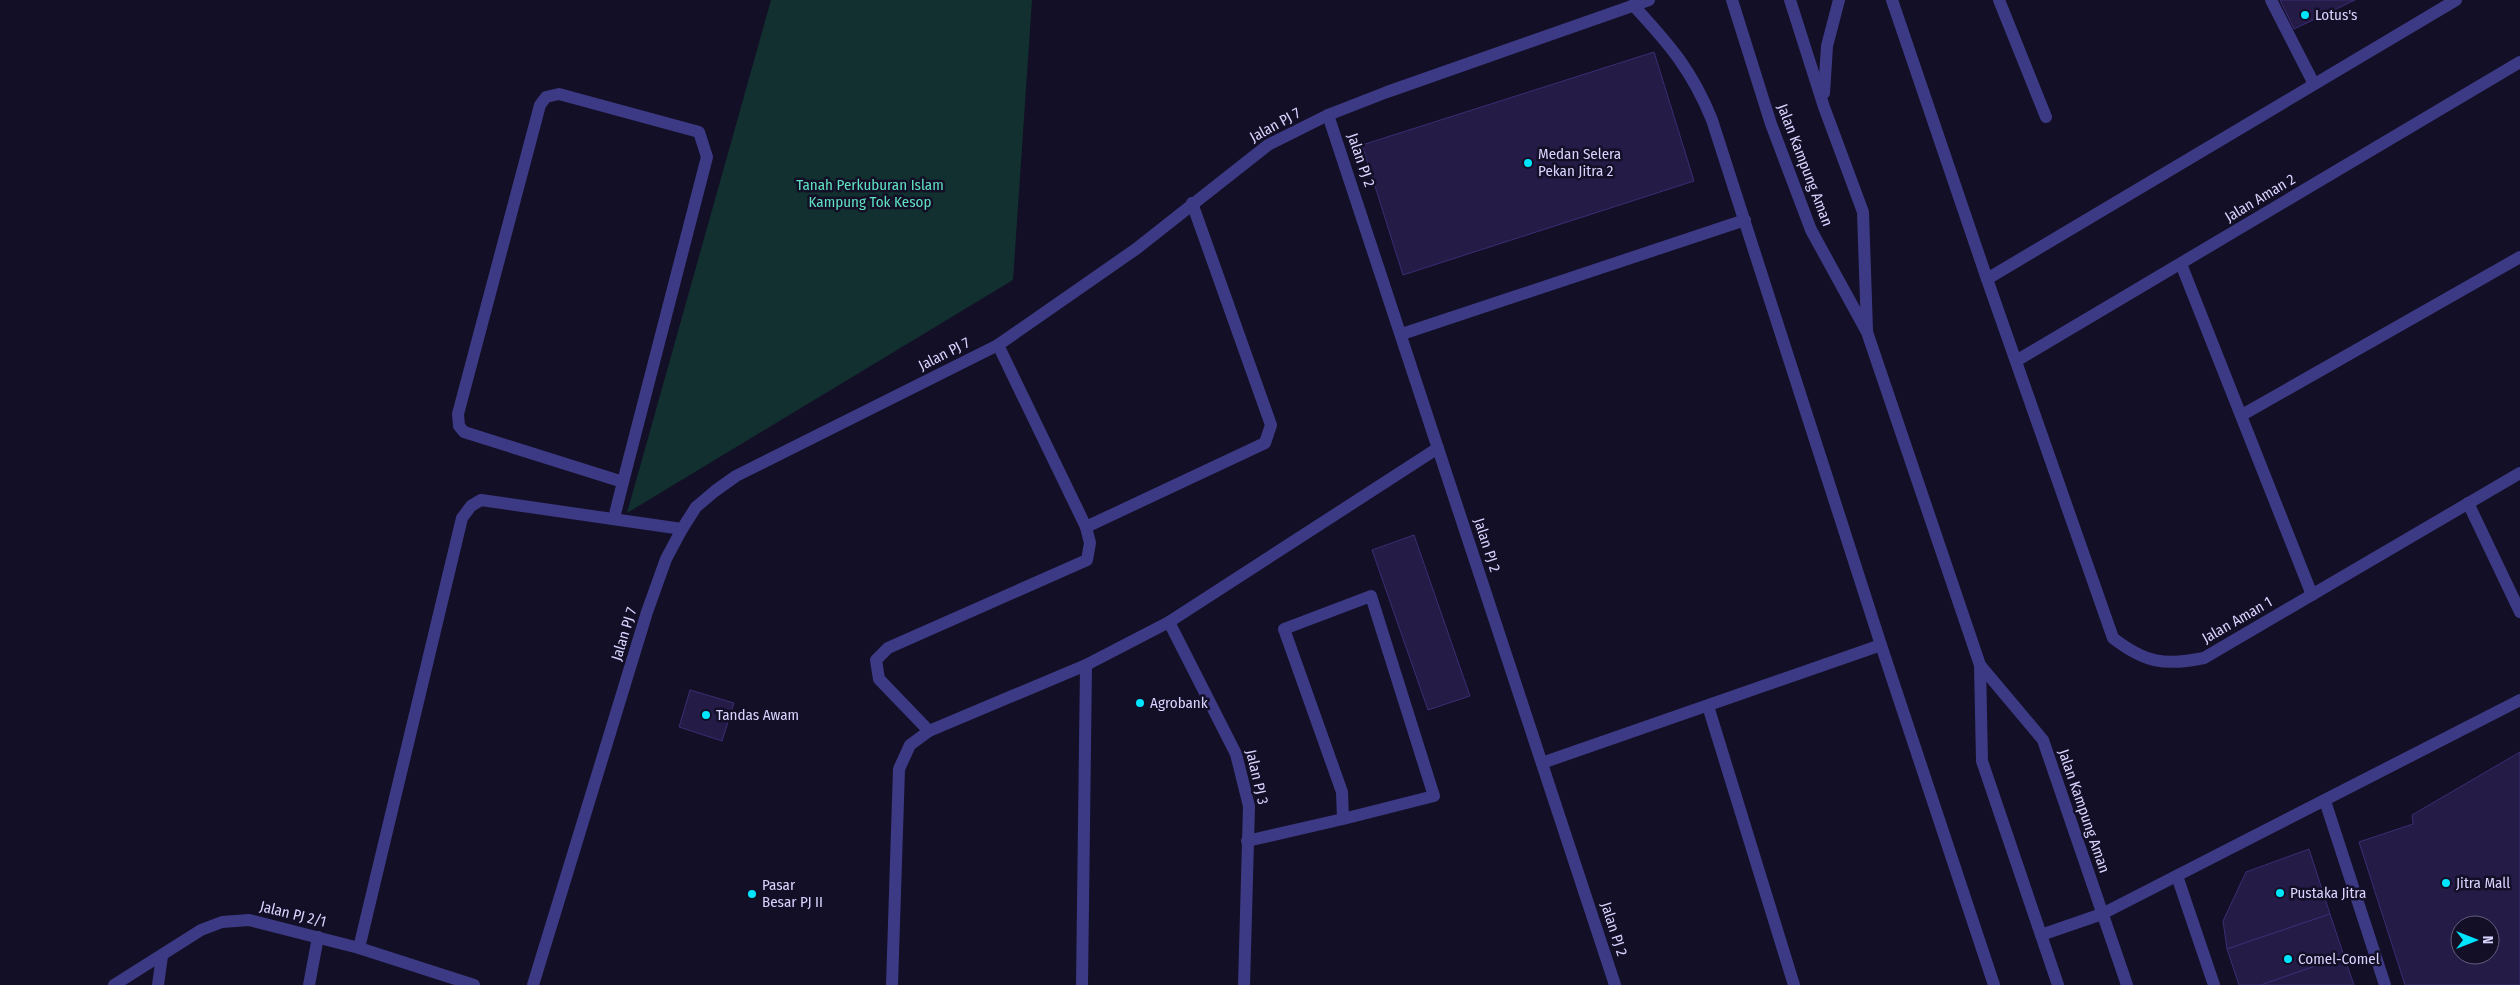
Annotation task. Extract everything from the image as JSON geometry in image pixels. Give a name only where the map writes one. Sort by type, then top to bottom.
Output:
[{"type":"street","name":"Jalan PJ 7","points":[[533,985],[647,612],[666,559],[696,507],[736,476],[998,345],[1136,250],[1268,145],[1328,115],[1442,71],[1649,0]]},
{"type":"street","name":"Jalan Kampung Aman","points":[[1732,0],[1771,124],[1811,230],[1867,332],[1980,665],[1982,761],[2058,985]]},
{"type":"street","name":"Jalan Kampung Aman","points":[[1790,0],[1824,107],[1863,212],[1867,332]]},
{"type":"street","points":[[1824,107],[1827,46],[1838,0]]},
{"type":"street","name":"Jalan Aman 1","points":[[1892,0],[1987,279],[2113,638],[2133,653],[2156,662],[2180,663],[2204,658],[2520,472]]},
{"type":"street","points":[[1999,0],[2046,117]]},
{"type":"street","points":[[2272,0],[2314,84]]},
{"type":"street","points":[[1987,279],[2456,0]]},
{"type":"street","points":[[1633,5],[1673,48],[1702,94],[1745,220],[1881,645],[1994,985]]},
{"type":"street","name":"Jalan Aman 2","points":[[2016,361],[2520,62]]},
{"type":"street","points":[[614,518],[624,482],[707,157],[699,132],[559,94],[546,96],[540,105],[458,414],[459,426],[464,432],[624,482]]},
{"type":"street","name":"Jalan PJ 2","points":[[1328,115],[1402,334],[1615,985]]},
{"type":"street","points":[[1086,527],[1266,443],[1271,425],[1192,204]]},
{"type":"street","points":[[1402,334],[1745,220]]},
{"type":"street","points":[[2242,415],[2520,257]]},
{"type":"street","points":[[2181,264],[2312,595]]},
{"type":"street","points":[[929,731],[879,679],[876,660],[888,648],[1087,560],[1090,543],[1086,527],[998,345]]},
{"type":"street","points":[[892,985],[900,769],[910,745],[929,731],[1086,665],[1169,622],[1438,448]]},
{"type":"street","points":[[359,948],[462,518],[471,506],[481,500],[682,529]]},
{"type":"street","points":[[2468,503],[2520,612]]},
{"type":"street","points":[[1247,841],[1343,819],[1434,796],[1371,596],[1284,629],[1342,792],[1343,819]]},
{"type":"street","name":"Jalan PJ 3","points":[[1169,622],[1236,754],[1249,806],[1244,985]]},
{"type":"street","points":[[1542,763],[1881,645]]},
{"type":"street","points":[[1082,985],[1086,665]]},
{"type":"street","name":"Jalan Kampung Aman","points":[[1980,665],[2043,740],[2127,985]]},
{"type":"street","points":[[2041,935],[2102,914],[2520,700]]},
{"type":"street","points":[[1708,706],[1794,985]]},
{"type":"street","points":[[2325,800],[2385,985]]},
{"type":"street","points":[[2177,876],[2214,985]]},
{"type":"street","name":"Jalan PJ 2/1","points":[[114,985],[201,930],[222,922],[249,920],[359,948],[474,985]]},
{"type":"street","points":[[310,985],[318,937]]},
{"type":"street","points":[[158,985],[162,956]]},
{"type":"green space","name":"Tanah Perkuburan Islam Kampung Tok Kesop","points":[[771,0],[1032,0],[1013,280],[627,513]]},
{"type":"building","name":"Lotus's","points":[[2280,0],[2355,0],[2294,29]]},
{"type":"building","name":"Medan Selera Pekan Jitra 2","points":[[1654,52],[1694,181],[1403,275],[1362,145]]},
{"type":"building","points":[[1414,535],[1470,696],[1428,710],[1372,550]]},
{"type":"building","name":"Tandas Awam","points":[[690,690],[734,703],[722,741],[679,727]]},
{"type":"building","name":"Jitra Mall","points":[[2520,752],[2520,985],[2405,985],[2359,842],[2413,824],[2412,815]]},
{"type":"building","name":"Pustaka Jitra","points":[[2309,849],[2330,914],[2227,949],[2223,921],[2246,872]]},
{"type":"building","points":[[2330,914],[2344,956],[2261,985],[2239,985],[2227,949]]},
{"type":"building","points":[[2344,956],[2354,985],[2261,985]]},
{"type":"place","name":"Lotus's","points":[[2305,15]]},
{"type":"place","name":"Medan Selera Pekan Jitra 2","points":[[1528,163]]},
{"type":"place","name":"Agrobank","points":[[1140,703]]},
{"type":"place","name":"Tandas Awam","points":[[706,715]]},
{"type":"place","name":"Jitra Mall","points":[[2446,883]]},
{"type":"place","name":"Pustaka Jitra","points":[[2280,893]]},
{"type":"place","name":"Pasar Besar PJ II","points":[[752,894]]},
{"type":"place","name":"Comel-Comel","points":[[2288,959]]}]
